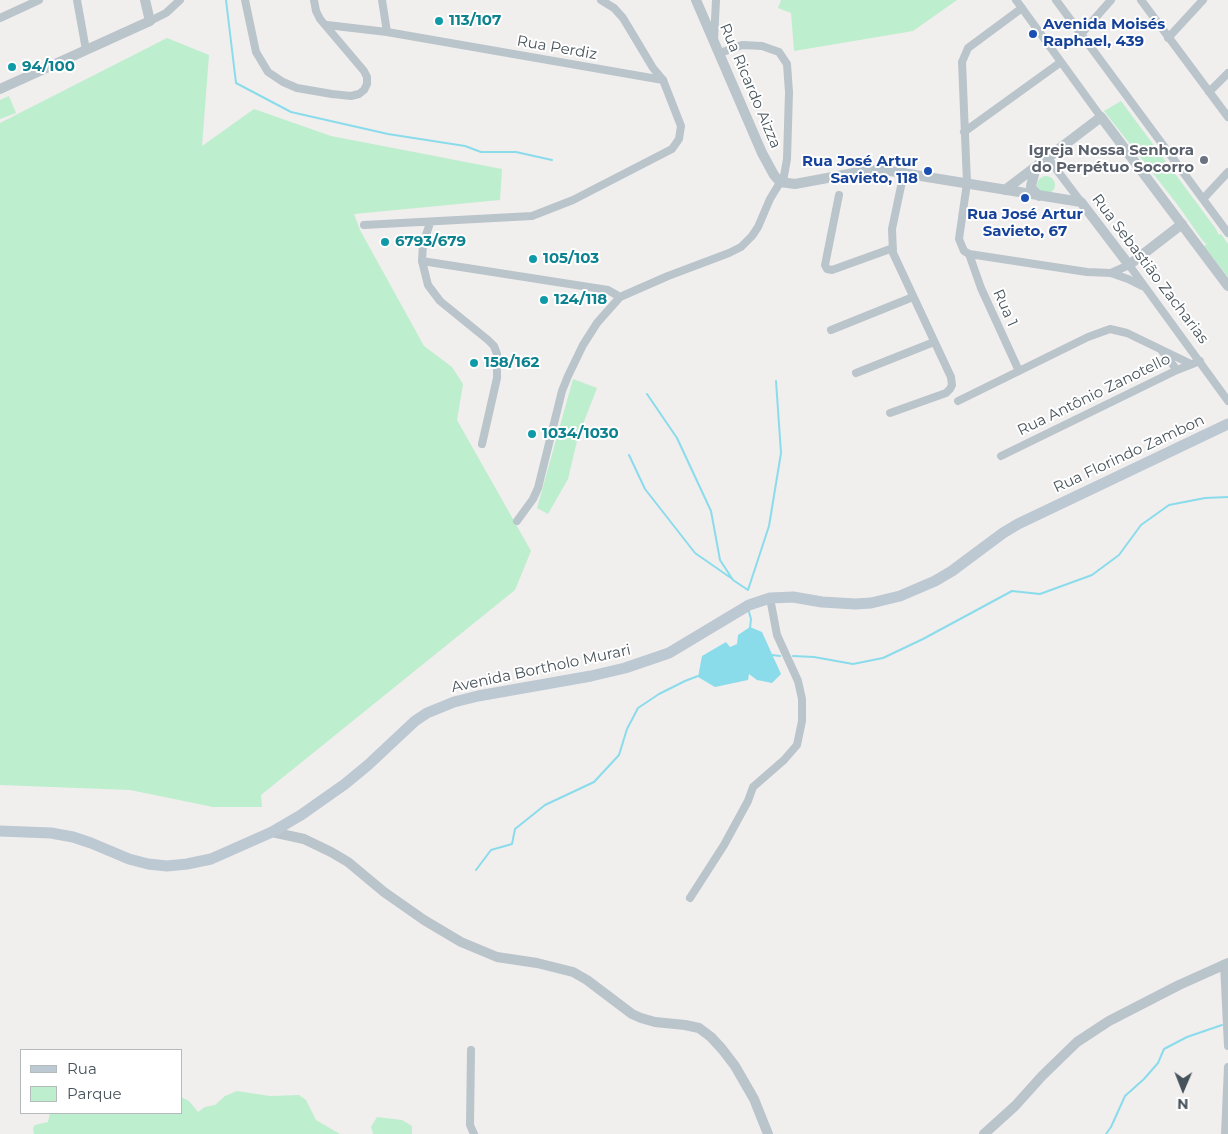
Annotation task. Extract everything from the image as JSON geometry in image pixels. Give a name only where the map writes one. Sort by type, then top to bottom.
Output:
[{"type":"main road","name":"Rua Florindo Zambon","points":[[1042,512],[1228,424]]},
{"type":"main road","name":"Avenida Bortholo Murari","points":[[0,831],[68,836],[139,862],[167,866],[211,859],[272,832],[301,815],[368,766],[415,721],[427,713],[454,702],[478,696],[625,668],[669,653],[749,605],[770,598],[793,597],[822,602],[856,604],[871,603],[900,596],[935,581],[952,571],[1003,533],[1042,512]]},
{"type":"street","points":[[0,18],[39,0]]},
{"type":"street","points":[[76,0],[86,50]]},
{"type":"street","points":[[145,0],[150,21]]},
{"type":"street","points":[[0,89],[150,21],[166,13],[180,0]]},
{"type":"street","points":[[245,0],[256,52],[268,72],[283,82],[298,88],[351,96],[359,94],[367,84],[367,77],[327,25],[320,19],[314,0]]},
{"type":"street","points":[[382,0],[387,32]]},
{"type":"street","points":[[364,225],[430,223],[532,216],[573,200],[672,149],[678,139],[681,126],[663,80],[653,68],[622,18],[614,8],[601,0]]},
{"type":"street","name":"Rua Ricardo Aizza","points":[[696,0],[762,153],[774,175],[784,183]]},
{"type":"street","points":[[714,40],[716,0]]},
{"type":"street","points":[[1016,0],[1228,286]]},
{"type":"street","points":[[1056,0],[1228,233]]},
{"type":"street","points":[[1081,34],[1111,0]]},
{"type":"street","points":[[1141,0],[1228,117]]},
{"type":"street","points":[[1168,38],[1203,0]]},
{"type":"street","name":"Rua 1","points":[[1019,371],[981,288],[969,254],[964,251],[959,239],[966,183],[962,62],[968,48],[1022,8]]},
{"type":"street","name":"Rua Perdiz","points":[[327,25],[387,32],[663,80]]},
{"type":"street","points":[[517,521],[526,510],[538,488],[562,391],[574,360],[598,322],[620,297],[668,276],[734,251],[746,242],[758,227],[770,199],[784,183],[787,159],[789,92],[787,64],[779,52],[762,46],[742,45],[720,53]]},
{"type":"street","points":[[964,132],[1061,62]]},
{"type":"street","points":[[1208,92],[1228,73]]},
{"type":"street","points":[[1005,190],[1101,117]]},
{"type":"street","name":"Rua Sebastião Zacharias","points":[[1047,157],[1147,289],[1228,401]]},
{"type":"street","points":[[1036,166],[1032,186],[1039,196]]},
{"type":"street","points":[[784,183],[802,183],[870,170],[904,172],[1081,202]]},
{"type":"street","points":[[890,413],[946,393],[950,389],[951,377],[897,264],[893,248],[892,229],[904,172]]},
{"type":"street","points":[[1203,199],[1228,172]]},
{"type":"street","points":[[839,195],[825,265],[827,269],[832,270],[893,248]]},
{"type":"street","points":[[430,223],[425,237],[422,261],[425,276],[433,294],[447,308],[488,340],[494,346],[497,354],[498,378],[482,444]]},
{"type":"street","points":[[1111,274],[1129,265],[1182,224]]},
{"type":"street","points":[[969,254],[1086,272],[1111,274],[1128,279],[1147,289]]},
{"type":"street","points":[[422,261],[608,290],[620,297]]},
{"type":"street","points":[[831,330],[913,297]]},
{"type":"street","points":[[958,401],[1088,337],[1110,329],[1126,333],[1191,364]]},
{"type":"street","points":[[856,373],[934,342]]},
{"type":"street","points":[[1162,351],[1177,370]]},
{"type":"street","name":"Rua Antônio Zanotello","points":[[1001,456],[1177,370],[1200,361]]},
{"type":"street","points":[[690,898],[724,845],[748,801],[753,787],[784,760],[797,745],[802,721],[802,698],[798,681],[777,635],[770,598]]},
{"type":"street","points":[[272,832],[304,840],[336,855],[348,862],[402,905],[444,934],[461,942],[497,957],[537,963],[573,972],[587,980],[632,1014],[654,1022],[685,1024],[699,1028],[716,1043],[735,1066],[754,1099],[768,1134]]},
{"type":"street","points":[[984,1134],[1015,1106],[1077,1042],[1109,1021],[1179,985],[1226,964],[1228,1046]]},
{"type":"street","points":[[471,1050],[470,1125],[474,1134]]},
{"type":"street","points":[[1225,1134],[1228,1067]]},
{"type":"green space","points":[[781,0],[957,0],[913,31],[794,51],[791,13],[778,8]]},
{"type":"green space","points":[[167,38],[209,55],[202,146],[254,109],[331,136],[502,169],[500,200],[354,214],[360,230],[424,346],[452,367],[463,384],[457,420],[531,551],[515,590],[261,795],[262,807],[213,807],[130,790],[0,785],[0,123]]},
{"type":"green space","points":[[9,96],[16,113],[0,119],[0,100]]},
{"type":"green space","points":[[1121,101],[1219,235],[1221,234],[1228,244],[1228,277],[1204,246],[1211,241],[1206,244],[1203,241],[1177,204],[1104,111]]},
{"type":"green space","points":[[1046,176],[1054,181],[1055,185],[1050,193],[1046,194],[1038,189],[1037,185],[1042,177]]},
{"type":"green space","points":[[573,379],[597,388],[578,437],[568,479],[548,514],[537,508]]},
{"type":"green space","points":[[237,1091],[270,1096],[299,1095],[306,1100],[316,1120],[340,1134],[34,1134],[33,1128],[35,1125],[48,1122],[50,1114],[182,1114],[182,1098],[189,1101],[198,1112],[205,1107],[215,1105],[225,1096]]},
{"type":"green space","points":[[377,1117],[402,1120],[412,1126],[412,1134],[373,1134],[371,1127]]},
{"type":"water","points":[[750,627],[762,632],[781,674],[772,683],[757,680],[749,674],[748,680],[715,687],[698,677],[702,656],[726,642],[730,647],[737,644],[738,635]]},
{"type":"waterway","points":[[226,0],[236,83],[291,112],[388,134],[465,146],[481,152],[516,152],[552,160]]},
{"type":"waterway","points":[[647,394],[677,438],[711,511],[720,560],[733,580],[748,590],[769,526],[781,453],[776,381]]},
{"type":"waterway","points":[[629,455],[645,489],[695,553],[731,578]]},
{"type":"waterway","points":[[793,656],[814,657],[853,664],[883,658],[923,639],[1012,591],[1040,594],[1092,575],[1119,555],[1141,525],[1169,505],[1205,498],[1228,497]]},
{"type":"waterway","points":[[749,612],[751,619],[750,628]]},
{"type":"waterway","points":[[772,655],[780,656]]},
{"type":"waterway","points":[[476,870],[491,850],[512,844],[515,829],[545,805],[594,782],[619,755],[627,729],[638,708],[659,694],[698,676]]},
{"type":"waterway","points":[[1106,1134],[1125,1096],[1158,1063],[1164,1049],[1187,1037],[1222,1025]]},
{"type":"place","name":"113/107","points":[[439,21]]},
{"type":"place","name":"Avenida Moisés Raphael, 439","points":[[1033,34]]},
{"type":"place","name":"94/100","points":[[12,67]]},
{"type":"place","name":"Igreja Nossa Senhora do Perpétuo Socorro","points":[[1204,160]]},
{"type":"place","name":"Rua José Artur Savieto, 118","points":[[928,171]]},
{"type":"place","name":"Rua José Artur Savieto, 67","points":[[1025,198]]},
{"type":"place","name":"6793/679","points":[[385,242]]},
{"type":"place","name":"105/103","points":[[533,259]]},
{"type":"place","name":"124/118","points":[[544,300]]},
{"type":"place","name":"158/162","points":[[474,363]]},
{"type":"place","name":"1034/1030","points":[[532,434]]}]
